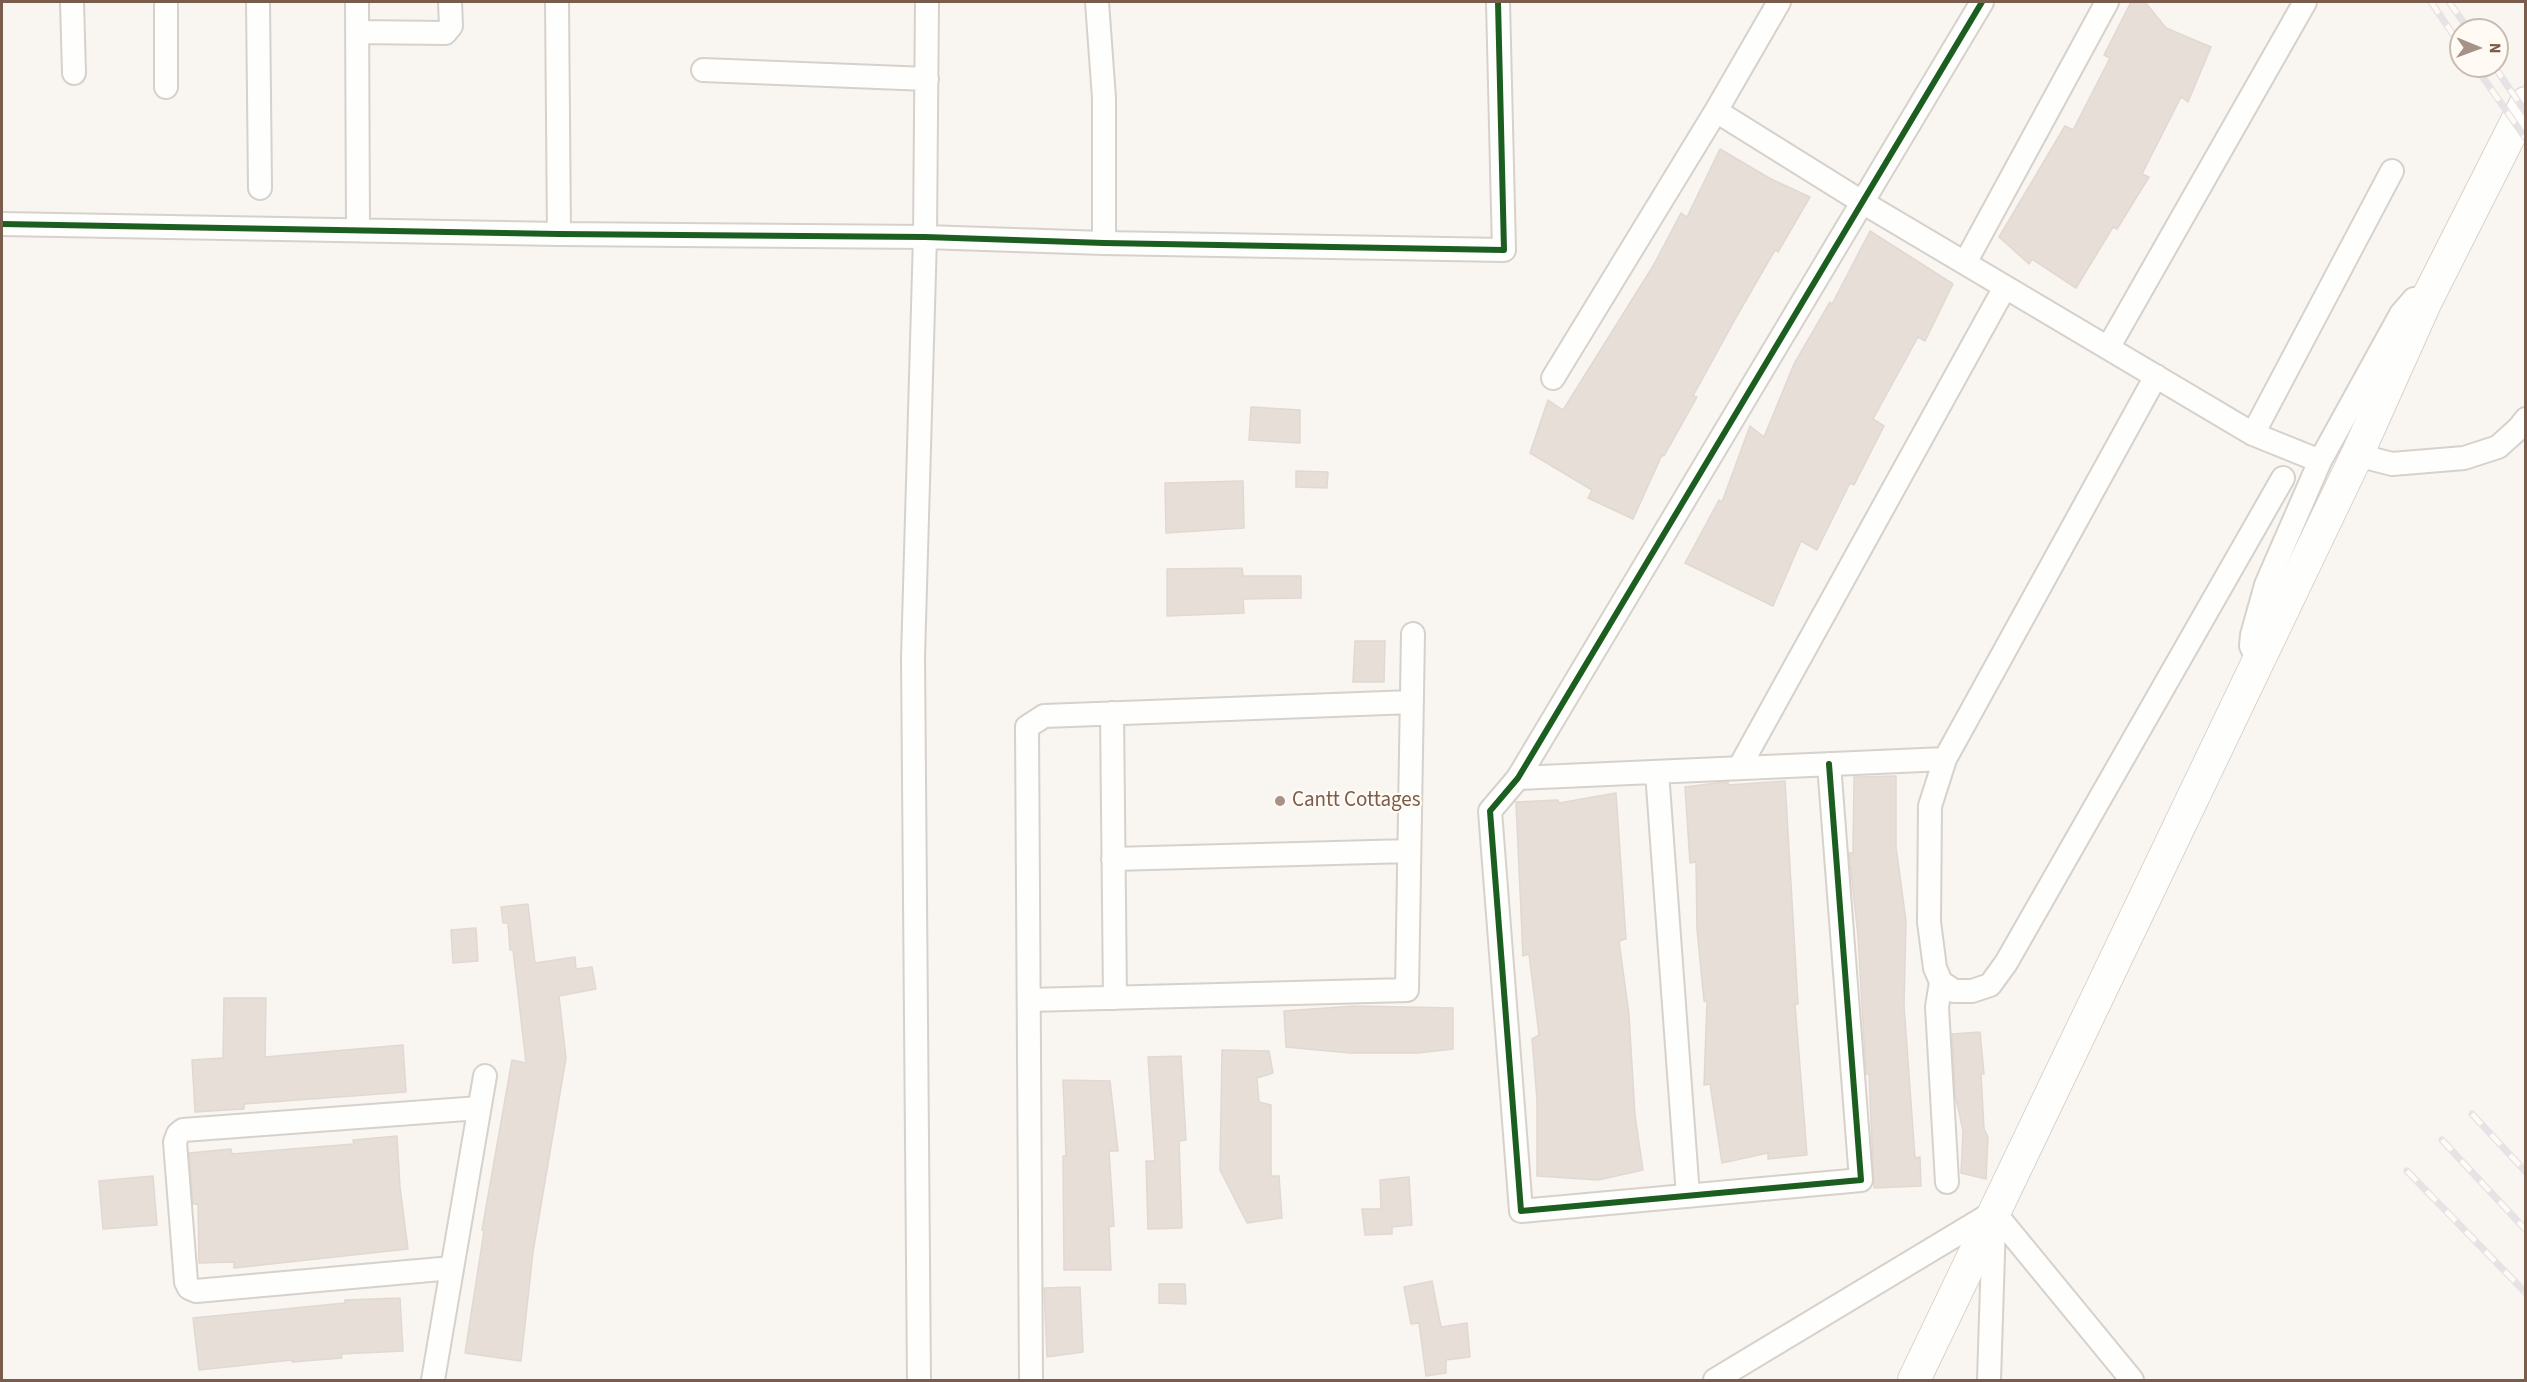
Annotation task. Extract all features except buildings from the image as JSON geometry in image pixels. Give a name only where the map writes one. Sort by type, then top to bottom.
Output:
[{"type":"main road","points":[[1914,1380],[2357,455],[2426,302],[2526,103]]},
{"type":"street","points":[[72,2],[74,73]]},
{"type":"street","points":[[166,2],[166,87]]},
{"type":"street","points":[[258,2],[260,188]]},
{"type":"street","points":[[357,2],[358,230]]},
{"type":"street","points":[[357,32],[445,33],[451,26],[450,2]]},
{"type":"street","points":[[557,2],[560,234]]},
{"type":"street","points":[[919,1380],[913,657],[925,237],[927,2]]},
{"type":"street","points":[[1097,2],[1104,98],[1104,243]]},
{"type":"street","points":[[2,224],[560,234],[925,237],[1104,243],[1504,250],[1498,2]]},
{"type":"street","points":[[1553,378],[1716,111],[1779,2]]},
{"type":"street","points":[[1830,764],[1861,1180],[1521,1211],[1490,811],[1518,778],[1982,2]]},
{"type":"street","points":[[1965,263],[2107,2]]},
{"type":"street","points":[[2108,348],[2305,2]]},
{"type":"street","points":[[703,70],[927,79]]},
{"type":"street","points":[[1716,111],[1862,202],[2253,434],[2320,461]]},
{"type":"street","points":[[2253,434],[2392,171]]},
{"type":"street","points":[[1739,768],[2005,287]]},
{"type":"street","points":[[2259,656],[2251,646],[2252,635],[2266,585],[2320,461],[2401,314],[2414,298],[2426,302]]},
{"type":"street","points":[[2156,376],[1945,759],[1930,806],[1929,922],[1935,968],[1941,982],[1954,991],[1972,991],[1990,985],[2006,963],[2283,478]]},
{"type":"street","points":[[2357,455],[2392,464],[2464,458],[2498,447],[2526,419]]},
{"type":"street","points":[[1029,1000],[1407,990],[1413,634]]},
{"type":"street","points":[[1030,1380],[1027,727],[1044,716],[1412,702]]},
{"type":"street","points":[[1112,713],[1115,998]]},
{"type":"street","points":[[1518,778],[1945,759]]},
{"type":"street","points":[[1657,772],[1688,1196]]},
{"type":"street","points":[[1113,859],[1409,851]]},
{"type":"street","points":[[1941,982],[1937,1007],[1947,1182]]},
{"type":"street","points":[[433,1380],[484,1076]]},
{"type":"street","points":[[452,1268],[196,1291],[189,1288],[186,1282],[175,1142],[178,1134],[183,1130],[480,1108]]},
{"type":"street","points":[[1715,1380],[1994,1212]]},
{"type":"street","points":[[1989,1380],[1994,1212]]},
{"type":"street","points":[[1994,1212],[2132,1380]]},
{"type":"railway","points":[[2431,2],[2449,28]]},
{"type":"railway","points":[[2449,2],[2460,18]]},
{"type":"railway","points":[[2483,78],[2526,139]]},
{"type":"railway","points":[[2502,78],[2526,113]]},
{"type":"railway","points":[[2472,1114],[2526,1172]]},
{"type":"railway","points":[[2442,1140],[2526,1230]]},
{"type":"railway","points":[[2407,1171],[2526,1293]]},
{"type":"cycle path","points":[[2,224],[559,234],[925,237],[1104,243],[1504,250],[1498,2]]},
{"type":"cycle path","points":[[1829,764],[1861,1180],[1521,1211],[1490,811],[1518,778],[1982,2]]},
{"type":"place","name":"Cantt Cottages","points":[[1280,801]]}]
